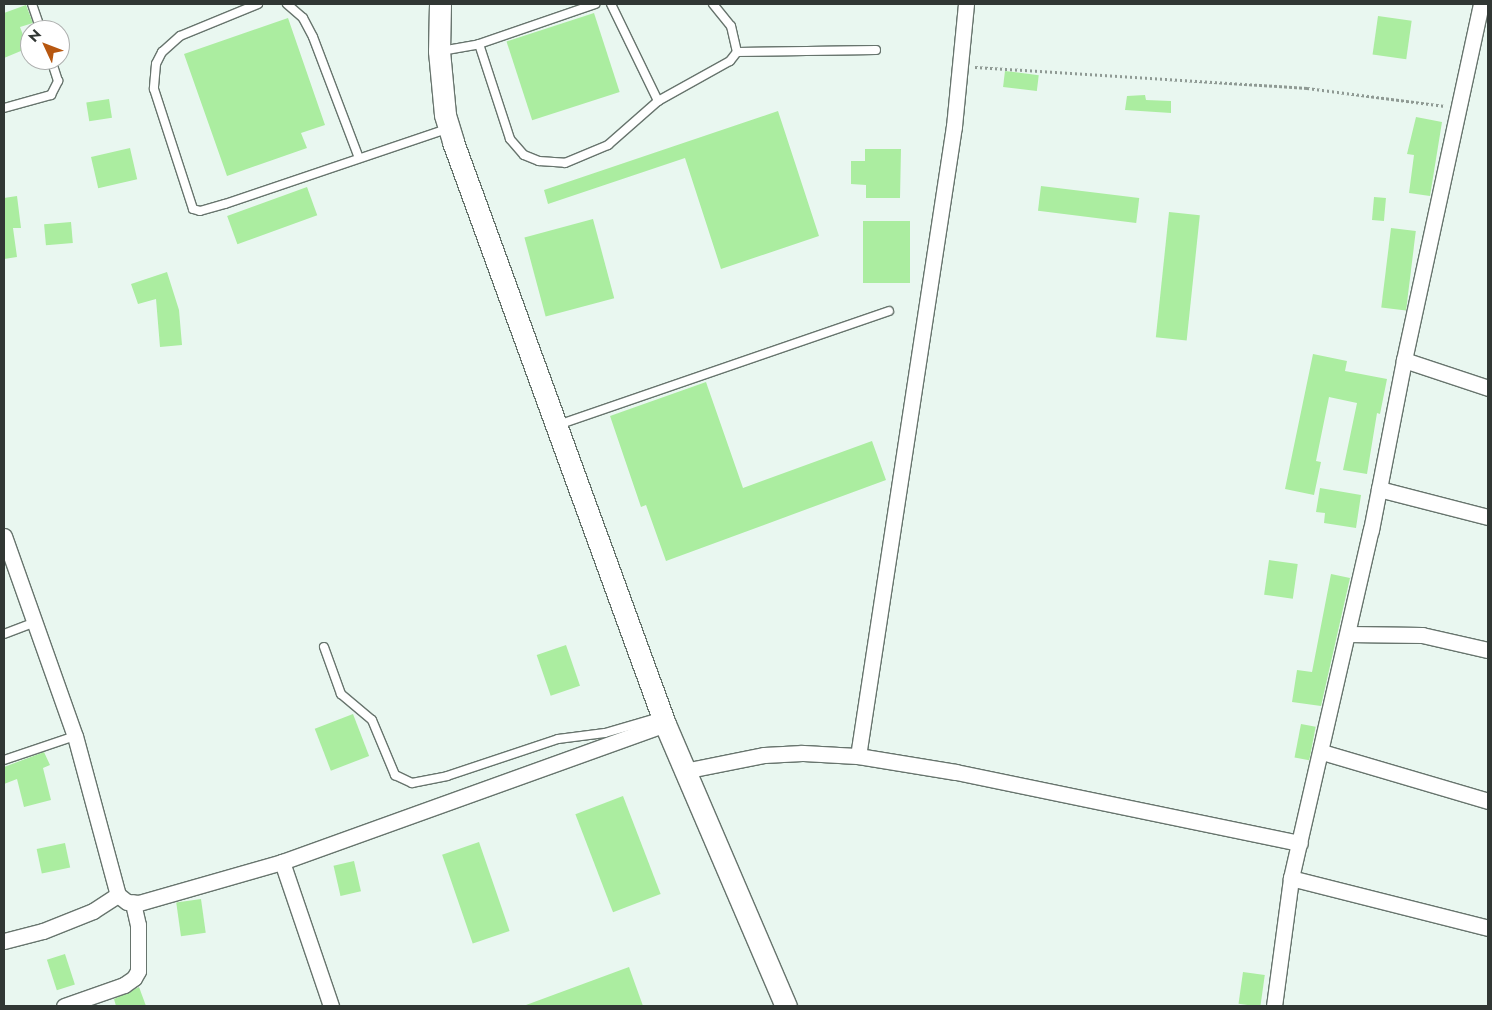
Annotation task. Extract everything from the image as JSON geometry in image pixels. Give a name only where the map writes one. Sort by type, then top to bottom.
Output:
[{"type":"street","points":[[440,4],[439,51],[449,128],[555,426],[663,720],[786,1006]]},
{"type":"street","points":[[858,756],[962,66],[966,4]]},
{"type":"street","points":[[1274,1006],[1290,878],[1322,752],[1348,634],[1404,360],[1481,4]]},
{"type":"street","points":[[1404,360],[1488,388]]},
{"type":"street","points":[[1379,489],[1488,517]]},
{"type":"street","points":[[4,536],[75,736],[118,894],[133,902],[282,862],[663,720]]},
{"type":"street","points":[[1348,634],[1422,636],[1488,650]]},
{"type":"street","points":[[1322,752],[1488,800]]},
{"type":"street","points":[[684,771],[764,755],[802,753],[858,756],[956,772],[1300,843]]},
{"type":"street","points":[[282,862],[331,1006]]},
{"type":"street","points":[[1290,878],[1488,928]]},
{"type":"street","points":[[4,941],[43,931],[93,911],[118,894]]},
{"type":"street","points":[[64,1006],[124,985],[134,978],[138,971],[138,925],[133,902]]},
{"type":"lane","points":[[32,4],[38,20]]},
{"type":"lane","points":[[258,4],[180,36],[162,52],[156,64],[154,89],[193,209],[200,211],[225,204],[449,128]]},
{"type":"lane","points":[[287,4],[303,18],[313,37],[358,158]]},
{"type":"lane","points":[[439,51],[479,44],[595,4]]},
{"type":"lane","points":[[611,4],[658,101]]},
{"type":"lane","points":[[713,4],[731,26],[738,52]]},
{"type":"lane","points":[[479,44],[510,139],[524,155],[539,161],[565,163],[608,145],[658,101],[730,61],[738,52],[876,50]]},
{"type":"lane","points":[[4,108],[51,95],[58,81],[54,70]]},
{"type":"lane","points":[[555,426],[890,311]]},
{"type":"lane","points":[[4,634],[34,622]]},
{"type":"lane","points":[[324,647],[341,694],[372,720],[395,775],[412,782],[447,776],[558,740],[605,733],[663,720]]},
{"type":"lane","points":[[4,760],[75,736]]},
{"type":"path","points":[[962,66],[1307,88],[1458,109]]},
{"type":"building","points":[[26,5],[32,20],[20,20],[20,51],[4,58],[4,13]]},
{"type":"building","points":[[594,13],[620,92],[532,120],[507,41]]},
{"type":"building","points":[[1378,16],[1412,21],[1406,59],[1373,55]]},
{"type":"building","points":[[288,18],[325,125],[301,133],[307,148],[227,176],[184,54]]},
{"type":"building","points":[[1005,71],[1039,75],[1037,91],[1003,87]]},
{"type":"building","points":[[1145,95],[1146,100],[1171,101],[1171,113],[1125,110],[1127,96]]},
{"type":"building","points":[[109,99],[112,118],[89,121],[86,103]]},
{"type":"building","points":[[778,111],[819,236],[721,269],[685,158],[548,204],[544,190]]},
{"type":"building","points":[[1416,117],[1442,122],[1430,196],[1409,193],[1414,155],[1407,154]]},
{"type":"building","points":[[130,148],[137,179],[98,188],[91,157]]},
{"type":"building","points":[[865,149],[901,149],[900,198],[866,198],[866,185],[851,184],[851,161],[865,161]]},
{"type":"building","points":[[1041,186],[1139,198],[1136,223],[1038,211]]},
{"type":"building","points":[[307,187],[317,215],[237,244],[227,216]]},
{"type":"building","points":[[17,196],[21,228],[13,228],[17,257],[4,259],[4,198]]},
{"type":"building","points":[[1374,197],[1386,198],[1384,221],[1372,220]]},
{"type":"building","points":[[1169,212],[1200,215],[1187,341],[1156,337]]},
{"type":"building","points":[[593,219],[614,298],[546,317],[524,237]]},
{"type":"building","points":[[863,221],[910,221],[910,283],[863,283]]},
{"type":"building","points":[[71,222],[73,243],[46,245],[44,224]]},
{"type":"building","points":[[1391,228],[1416,231],[1406,310],[1381,307]]},
{"type":"building","points":[[167,272],[179,310],[182,345],[160,347],[156,299],[138,304],[131,284]]},
{"type":"building","points":[[1313,354],[1347,361],[1345,371],[1387,379],[1380,414],[1377,413],[1367,474],[1343,470],[1357,403],[1329,397],[1316,461],[1321,462],[1314,495],[1285,489]]},
{"type":"building","points":[[706,382],[743,488],[872,441],[886,480],[666,561],[646,505],[641,507],[610,416]]},
{"type":"building","points":[[1320,488],[1361,495],[1356,528],[1324,523],[1325,513],[1316,512]]},
{"type":"building","points":[[1269,560],[1298,564],[1293,599],[1264,595]]},
{"type":"building","points":[[1331,574],[1350,578],[1321,706],[1292,702],[1297,670],[1312,672]]},
{"type":"building","points":[[566,645],[580,686],[551,696],[537,655]]},
{"type":"building","points":[[353,714],[369,756],[331,771],[315,729]]},
{"type":"building","points":[[1301,724],[1316,727],[1309,760],[1295,757]]},
{"type":"building","points":[[44,752],[50,765],[43,768],[51,800],[24,807],[17,779],[4,784],[4,767]]},
{"type":"building","points":[[623,796],[661,894],[613,912],[575,814]]},
{"type":"building","points":[[479,842],[510,931],[473,944],[442,855]]},
{"type":"building","points":[[65,843],[70,867],[42,873],[37,849]]},
{"type":"building","points":[[354,861],[361,891],[341,896],[334,866]]},
{"type":"building","points":[[201,899],[206,933],[181,936],[176,902]]},
{"type":"building","points":[[65,954],[75,984],[57,990],[47,960]]},
{"type":"building","points":[[629,967],[643,1006],[526,1006],[526,1005]]},
{"type":"building","points":[[1243,972],[1265,975],[1260,1006],[1239,1004]]},
{"type":"building","points":[[139,987],[146,1006],[116,1006],[114,999]]}]
